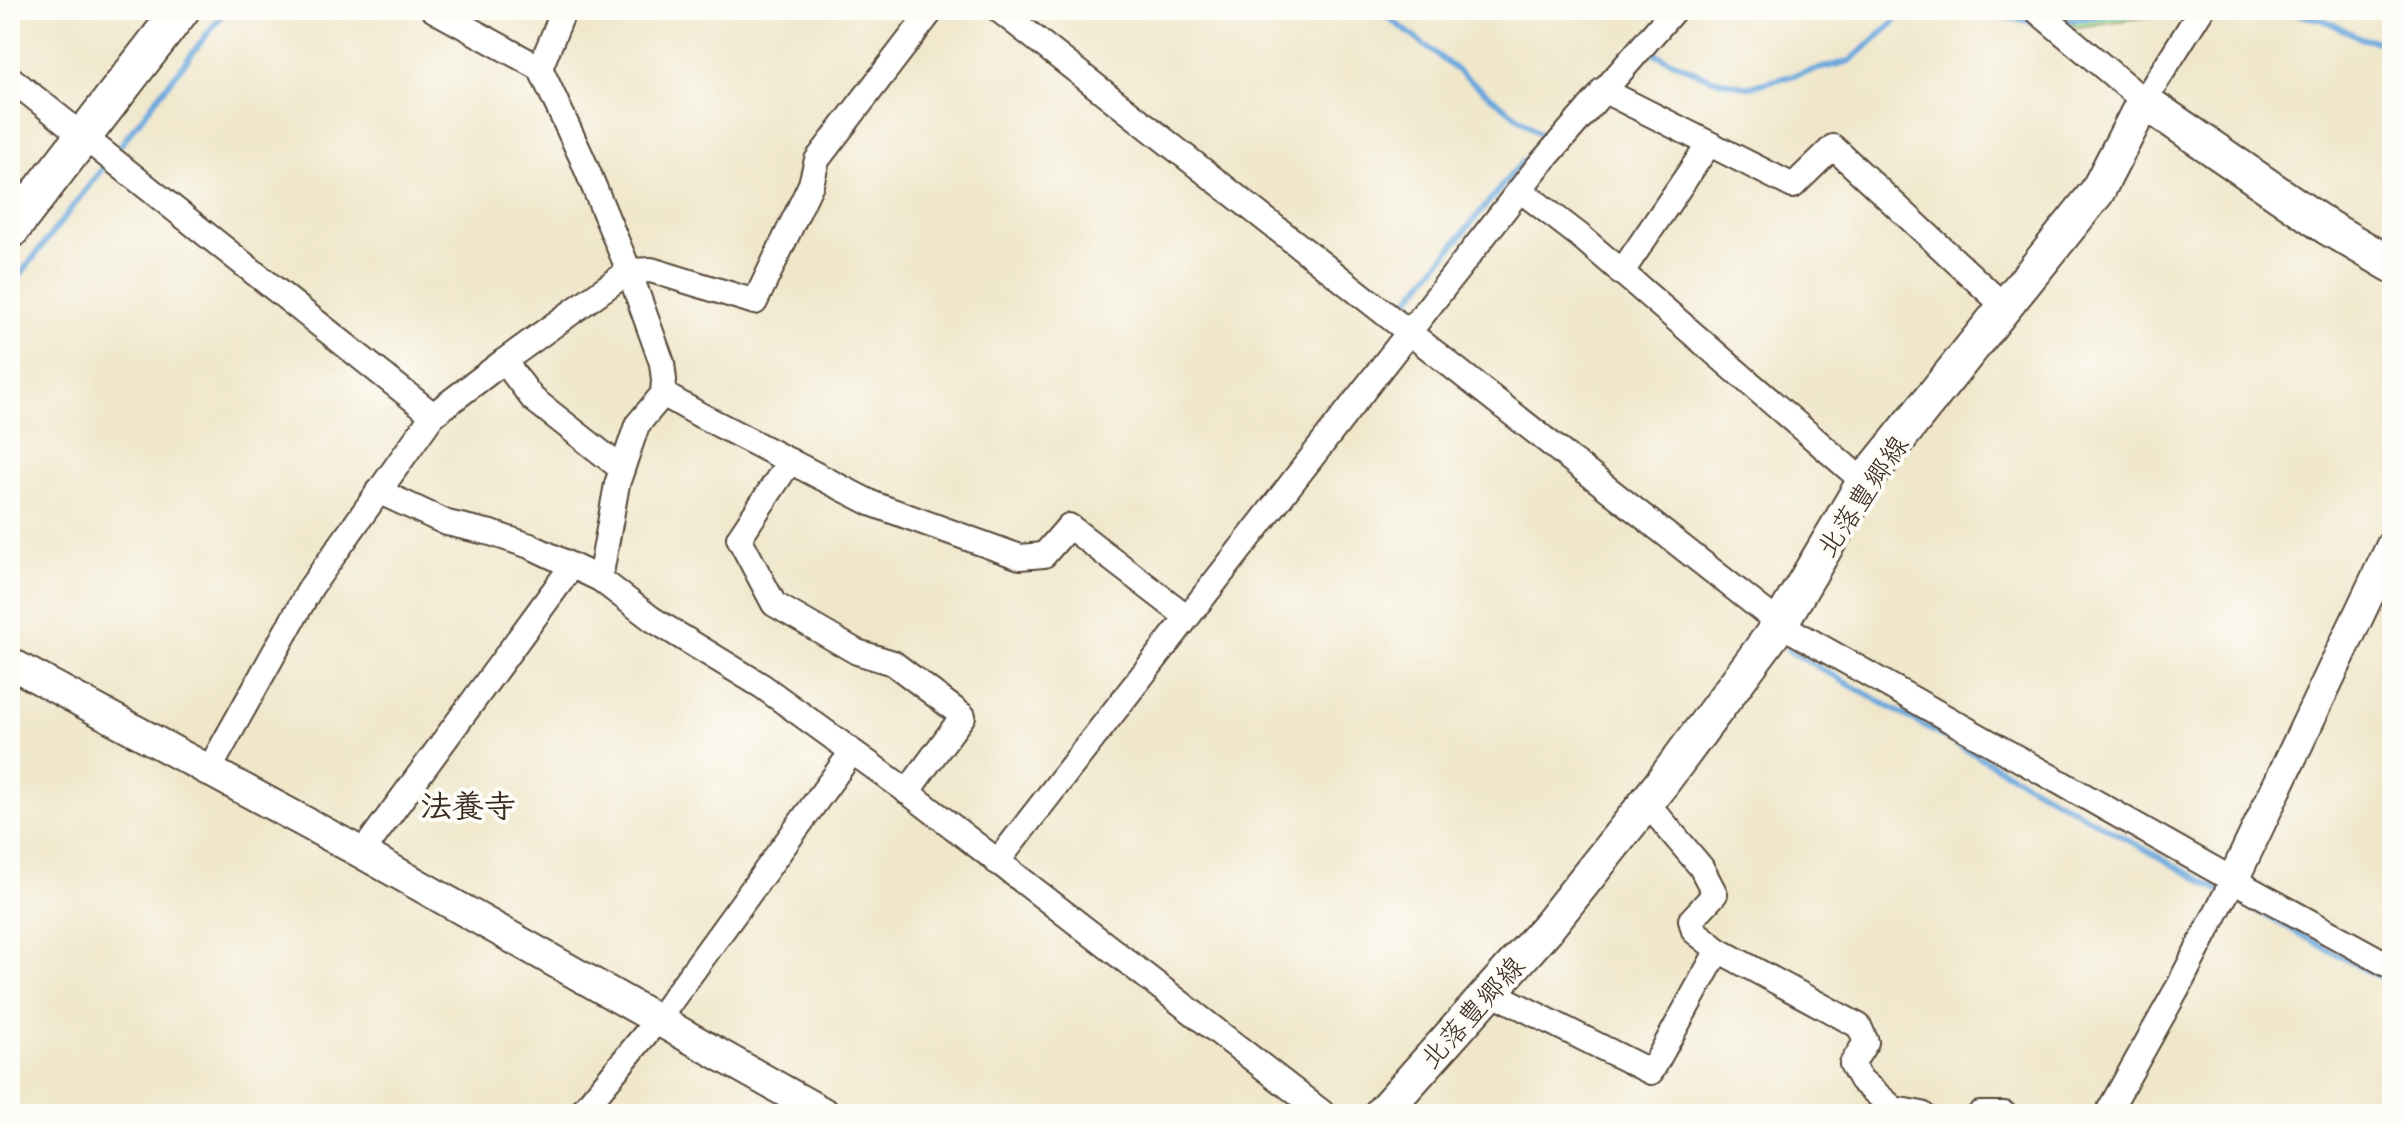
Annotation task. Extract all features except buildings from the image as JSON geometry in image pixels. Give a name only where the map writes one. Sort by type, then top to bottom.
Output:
[{"type":"main road","points":[[10,231],[181,10]]},
{"type":"main road","points":[[2144,101],[2327,227],[2392,265]]},
{"type":"main road","name":"北落豊郷線","points":[[1381,1114],[1547,928],[1646,802],[1780,624],[1864,482],[2097,192],[2144,101]]},
{"type":"street","points":[[434,10],[540,68],[629,271],[662,363],[663,394],[637,425],[617,484],[600,579]]},
{"type":"street","points":[[540,68],[564,10]]},
{"type":"street","points":[[209,770],[311,587],[433,415],[629,271],[651,270],[755,302],[811,184],[817,160],[932,10]]},
{"type":"street","points":[[999,10],[1780,624],[2392,967]]},
{"type":"street","points":[[997,862],[1520,190],[1674,10]]},
{"type":"street","points":[[2036,10],[2144,101],[2201,10]]},
{"type":"street","points":[[10,78],[433,415]]},
{"type":"street","points":[[1603,90],[1793,186],[1833,147],[2006,308]]},
{"type":"street","points":[[1621,273],[1709,144]]},
{"type":"street","points":[[1520,190],[1580,236],[1864,482]]},
{"type":"street","points":[[504,361],[533,399],[622,469]]},
{"type":"street","points":[[663,394],[873,504],[1020,557],[1044,555],[1069,526],[1187,617]]},
{"type":"street","points":[[790,461],[739,538],[774,604],[857,652],[893,663],[963,716],[907,792]]},
{"type":"street","points":[[378,491],[447,523],[530,546],[600,579],[652,619],[762,686],[907,792],[1324,1114]]},
{"type":"street","points":[[2107,1114],[2176,991],[2233,880],[2392,545]]},
{"type":"street","points":[[362,853],[572,566]]},
{"type":"street","points":[[10,663],[362,853],[825,1114]]},
{"type":"street","points":[[580,1114],[658,1019],[852,752]]},
{"type":"street","points":[[1646,802],[1701,867],[1715,894],[1691,920],[1694,931],[1718,950],[1859,1026],[1866,1042],[1852,1064],[1861,1080],[1894,1109],[1922,1114]]},
{"type":"street","points":[[1491,992],[1651,1072],[1718,950]]},
{"type":"street","points":[[1980,1114],[2004,1114]]},
{"type":"green space","points":[[2108,10],[2198,10],[2077,27],[2063,15]]},
{"type":"waterway","points":[[115,152],[226,10]]},
{"type":"waterway","points":[[1379,10],[1546,139],[1564,118]]},
{"type":"waterway","points":[[1647,50],[1709,78],[1748,87],[1850,61],[1910,10]]},
{"type":"waterway","points":[[1978,10],[2036,22]]},
{"type":"waterway","points":[[2059,21],[2151,10]]},
{"type":"waterway","points":[[2278,10],[2324,20],[2363,39],[2392,44]]},
{"type":"waterway","points":[[1410,318],[1401,309],[1514,171],[1546,139]]},
{"type":"waterway","points":[[10,288],[108,161]]},
{"type":"waterway","points":[[1784,636],[1789,651],[2220,891]]},
{"type":"waterway","points":[[2230,896],[2392,984]]},
{"type":"district","name":"法養寺","points":[[468,806]]}]
